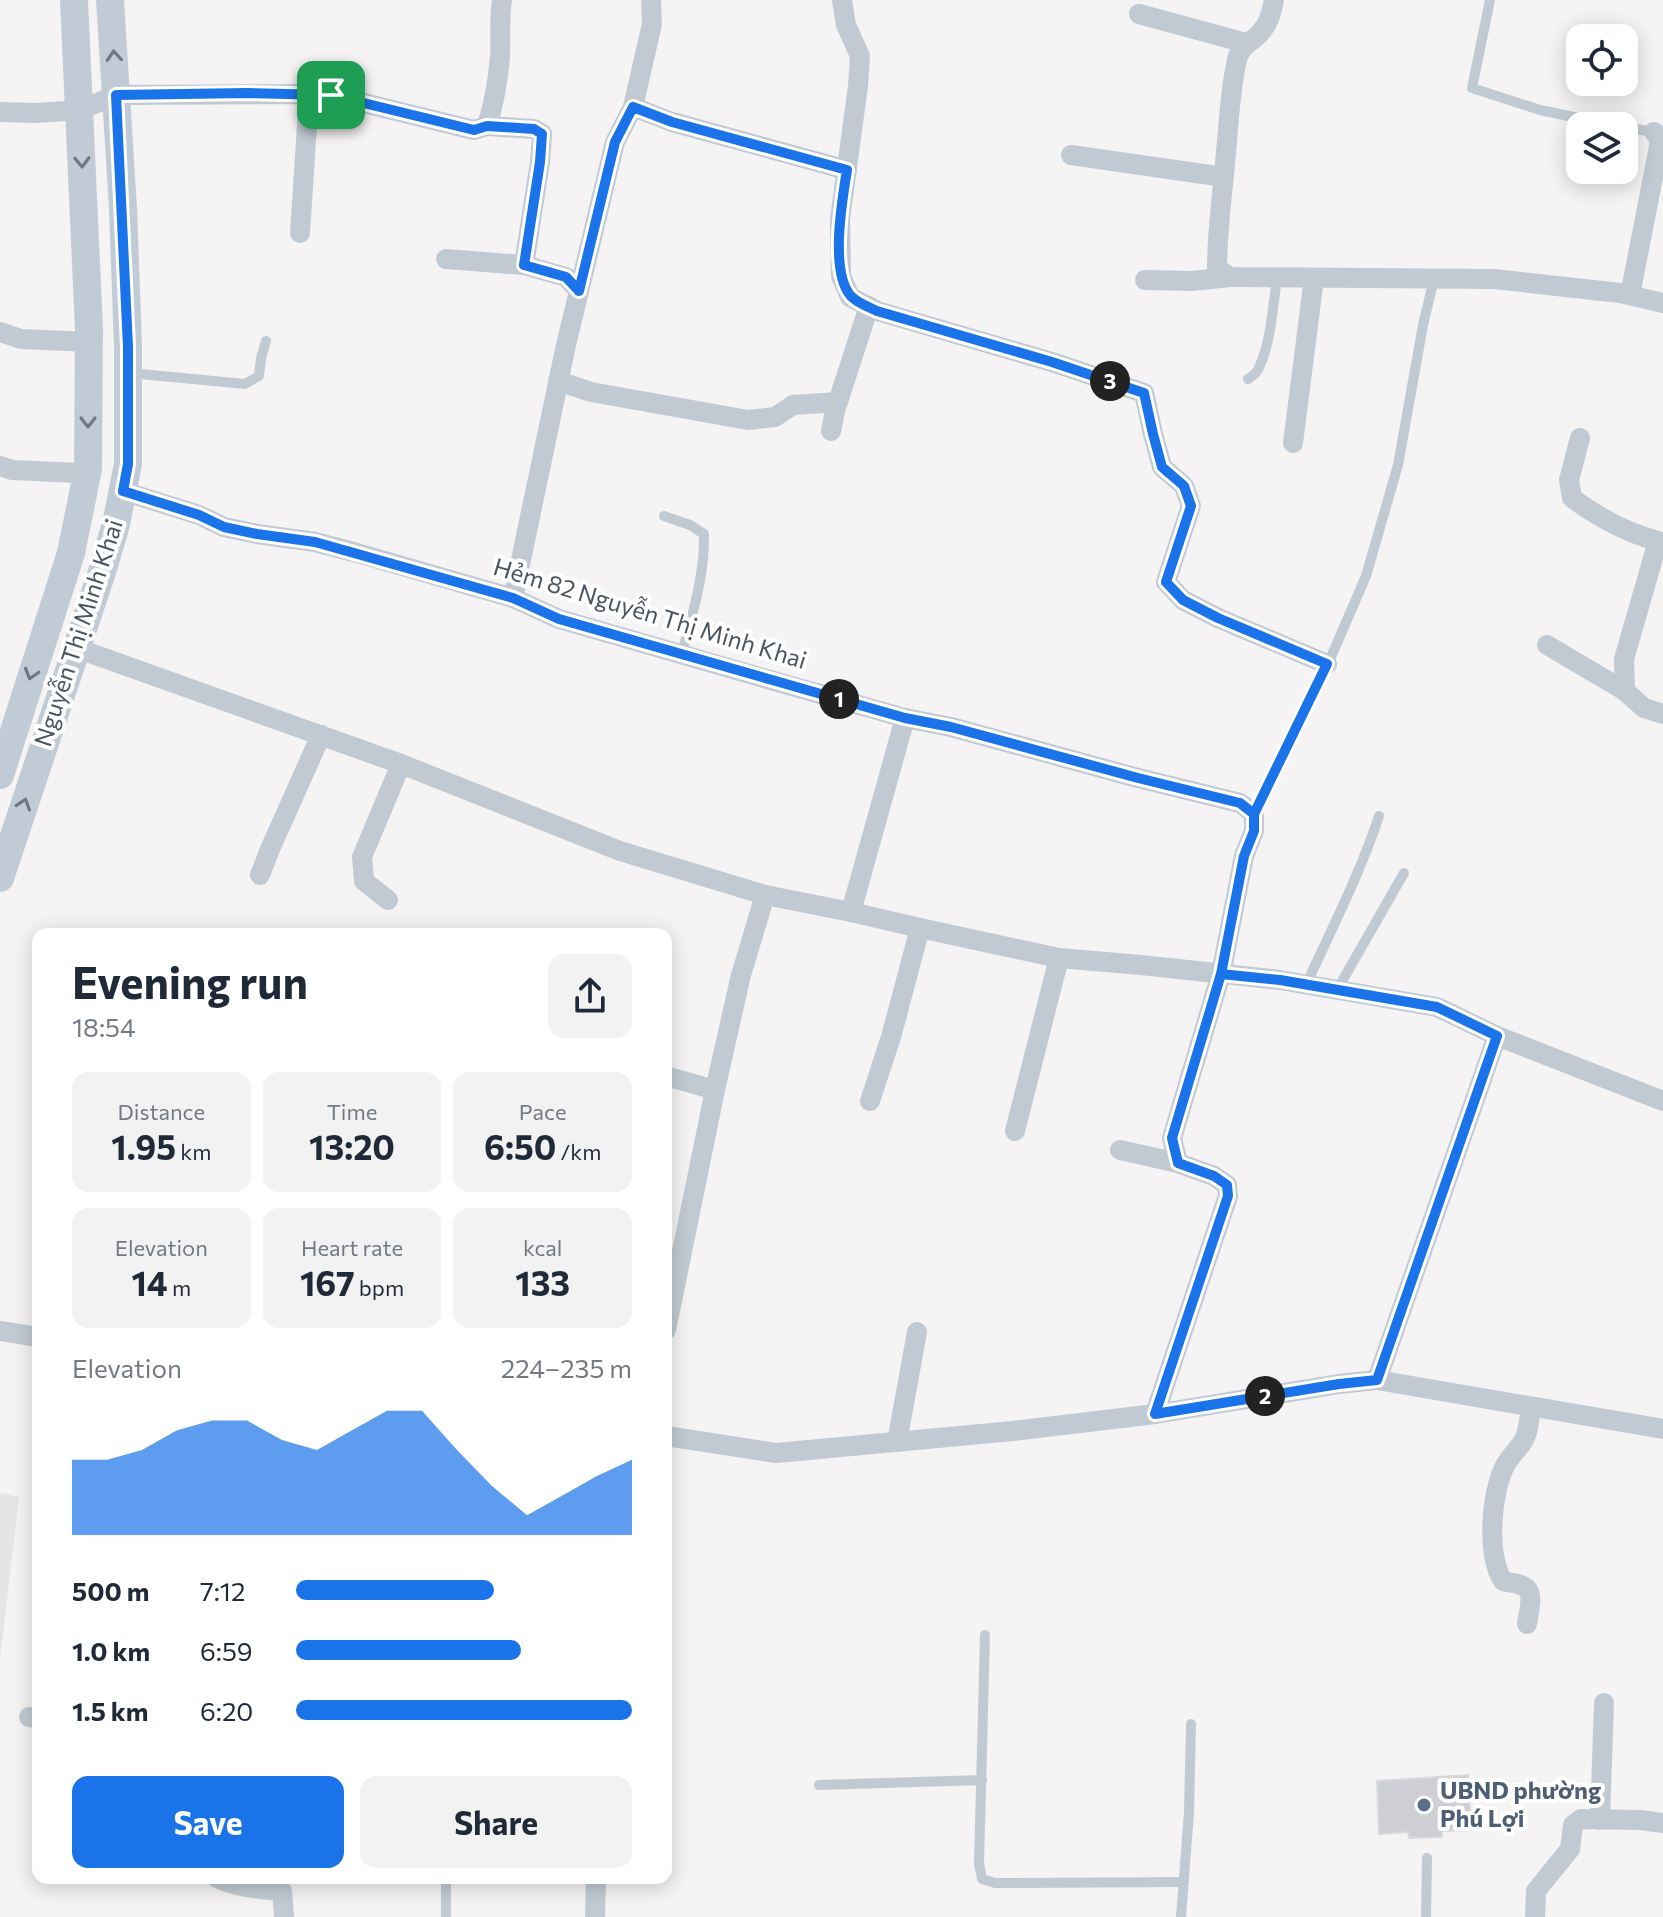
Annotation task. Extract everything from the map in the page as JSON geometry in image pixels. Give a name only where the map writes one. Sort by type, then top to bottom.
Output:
[{"type":"main road","name":"Nguyễn Thị Minh Khai","points":[[1,766],[71,553],[88,469],[89,342],[74,0]]},
{"type":"main road","name":"Nguyễn Thị Minh Khai","points":[[0,878],[102,572],[128,464],[123,208],[110,0]]},
{"type":"street","points":[[487,126],[500,58],[499,16],[502,0]]},
{"type":"street","points":[[513,598],[558,381],[615,142],[633,107],[652,24],[651,0]]},
{"type":"street","points":[[842,0],[846,25],[860,56],[840,219],[841,276],[850,297],[877,311],[1052,362],[1144,393],[1162,467],[1184,486],[1191,506],[1166,582],[1183,600],[1206,612],[1327,664]]},
{"type":"street","points":[[1230,277],[1217,268],[1217,253],[1237,57],[1271,17],[1274,0]]},
{"type":"street","points":[[1139,14],[1246,43]]},
{"type":"street","points":[[0,112],[80,110],[116,95],[309,94],[331,95],[474,130],[487,126],[534,129],[542,134],[540,162],[524,265]]},
{"type":"street","points":[[300,233],[309,94]]},
{"type":"street","points":[[633,107],[672,122],[847,170]]},
{"type":"street","points":[[1630,295],[1659,147],[1659,138],[1654,132]]},
{"type":"street","points":[[1071,155],[1224,177]]},
{"type":"street","points":[[446,259],[524,265],[566,277],[579,291]]},
{"type":"street","points":[[1145,280],[1192,281],[1230,277],[1494,279],[1620,293],[1663,303]]},
{"type":"street","points":[[1293,443],[1314,278]]},
{"type":"street","points":[[831,431],[869,306]]},
{"type":"street","points":[[0,332],[21,339],[89,342]]},
{"type":"street","points":[[558,381],[591,392],[748,420],[775,417],[793,405],[838,402]]},
{"type":"street","points":[[1580,438],[1569,480],[1572,498],[1597,516],[1646,538],[1660,533]]},
{"type":"street","points":[[0,466],[12,470],[78,473],[88,469]]},
{"type":"street","name":"Hẻm 82 Nguyễn Thị Minh Khai","points":[[123,491],[199,515],[224,527],[315,542],[513,598],[559,619],[905,718],[951,727],[1240,803],[1254,814]]},
{"type":"street","points":[[1625,691],[1624,659],[1660,533]]},
{"type":"street","points":[[1547,645],[1625,691],[1644,708],[1663,714]]},
{"type":"street","points":[[76,648],[401,764],[620,851],[765,895],[1059,958],[1306,985],[1437,1007],[1497,1036],[1663,1101]]},
{"type":"street","points":[[851,912],[905,718]]},
{"type":"street","points":[[260,875],[321,735]]},
{"type":"street","points":[[388,900],[364,881],[362,857],[401,764]]},
{"type":"street","points":[[1178,1163],[1172,1138],[1221,974],[1244,856],[1254,831],[1254,814]]},
{"type":"street","points":[[672,1301],[741,975],[765,895]]},
{"type":"street","points":[[870,1101],[891,1037],[920,928]]},
{"type":"street","points":[[1015,1131],[1059,958]]},
{"type":"street","points":[[1377,1380],[1497,1036]]},
{"type":"street","points":[[672,1078],[715,1090]]},
{"type":"street","points":[[1120,1150],[1178,1163],[1214,1176],[1227,1185],[1228,1196],[1155,1414]]},
{"type":"street","points":[[0,1331],[32,1336]]},
{"type":"street","points":[[897,1442],[917,1332]]},
{"type":"street","points":[[672,1437],[776,1453],[1155,1414],[1377,1380],[1663,1429]]},
{"type":"street","points":[[1527,1624],[1529,1589],[1503,1581],[1491,1538],[1497,1487],[1506,1465],[1527,1434],[1531,1407]]},
{"type":"street","points":[[1600,1820],[1604,1703]]},
{"type":"street","points":[[1535,1917],[1536,1891],[1570,1849],[1573,1825],[1581,1819],[1663,1823]]},
{"type":"street","points":[[233,1884],[282,1891],[284,1917]]},
{"type":"street","points":[[595,1917],[596,1884]]},
{"type":"lane","points":[[1490,0],[1472,88],[1566,115]]},
{"type":"lane","points":[[1638,129],[1654,132]]},
{"type":"lane","points":[[1248,379],[1255,375],[1261,365],[1277,278]]},
{"type":"lane","points":[[1254,814],[1366,576],[1398,465],[1434,279]]},
{"type":"lane","points":[[128,373],[245,384],[259,376],[266,341]]},
{"type":"lane","points":[[664,516],[690,525],[704,534],[705,552],[682,654]]},
{"type":"lane","points":[[1306,985],[1379,816]]},
{"type":"lane","points":[[1337,990],[1404,873]]},
{"type":"lane","points":[[985,1635],[979,1864],[984,1880],[995,1883],[1183,1882]]},
{"type":"lane","points":[[1181,1917],[1189,1812],[1191,1724]]},
{"type":"lane","points":[[819,1785],[982,1780]]},
{"type":"lane","points":[[1426,1917],[1427,1858]]},
{"type":"lane","points":[[446,1884],[446,1917]]},
{"type":"shaded area","points":[[0,1493],[19,1497],[0,1660]]},
{"type":"building","name":"UBND phường Phú Lợi","points":[[1468,1775],[1471,1830],[1442,1831],[1442,1837],[1409,1838],[1408,1832],[1379,1834],[1377,1781]]},
{"type":"place","name":"UBND phường Phú Lợi","points":[[1424,1805]]},
{"type":"route","points":[[331,95],[116,95],[128,347],[128,464],[123,491],[199,515],[224,527],[315,542],[357,553],[513,598],[559,619],[905,718],[951,727],[1240,803],[1254,814],[1254,831],[1244,856],[1221,974],[1280,980],[1437,1007],[1497,1036],[1377,1380],[1155,1414],[1228,1196],[1227,1185],[1214,1176],[1178,1163],[1172,1138],[1221,974],[1244,856],[1254,831],[1254,814],[1327,664],[1218,618],[1183,600],[1166,582],[1191,506],[1184,486],[1162,467],[1144,393],[1052,362],[877,311],[850,297],[841,276],[840,219],[847,170],[672,122],[633,107],[615,142],[579,291],[566,277],[524,265],[542,134],[534,129],[487,126],[474,130],[331,95]]}]
